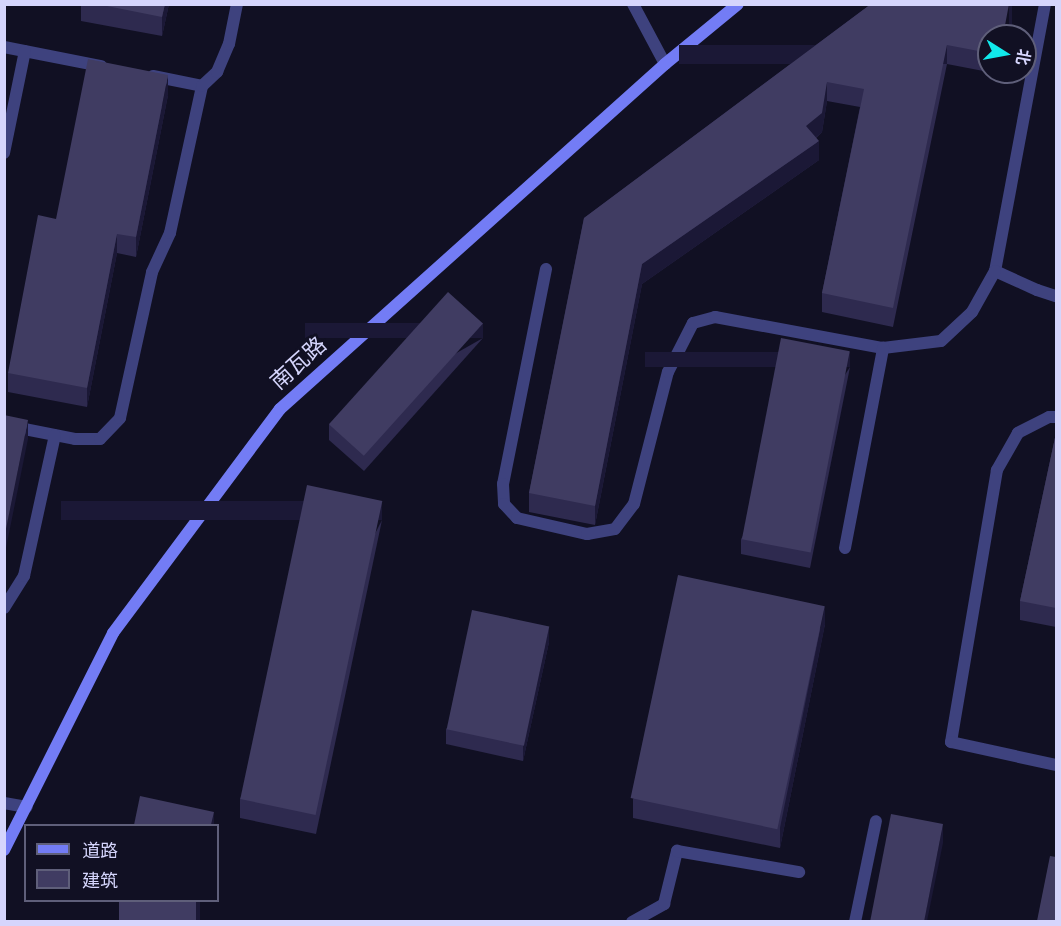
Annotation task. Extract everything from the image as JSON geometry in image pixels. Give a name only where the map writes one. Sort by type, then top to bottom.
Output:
[{"type":"street","points":[[4,424],[75,439],[100,439],[120,418],[152,272],[170,233],[202,86],[217,72],[229,44],[237,4]]},
{"type":"street","points":[[633,4],[665,64]]},
{"type":"street","name":"南瓦路","points":[[4,850],[114,633],[280,409],[665,64],[738,4]]},
{"type":"street","points":[[546,269],[503,484],[504,504],[517,518],[587,534],[615,529],[634,504],[668,372],[693,323],[715,316],[883,348],[941,341],[972,312],[996,271],[1045,4]]},
{"type":"street","points":[[4,47],[114,69]]},
{"type":"street","points":[[4,153],[25,51]]},
{"type":"street","points":[[136,73],[202,86]]},
{"type":"street","points":[[996,271],[1056,296]]},
{"type":"street","points":[[845,548],[883,348]]},
{"type":"street","points":[[1056,417],[1049,417],[1018,433],[997,470],[951,742],[1056,765]]},
{"type":"street","points":[[4,608],[24,576],[55,435]]},
{"type":"street","points":[[4,803],[27,807]]},
{"type":"street","points":[[855,921],[876,821]]},
{"type":"street","points":[[632,921],[664,904],[677,850],[799,872]]},
{"type":"building","points":[[97,4],[165,4],[162,17]]},
{"type":"building","points":[[871,4],[1009,4],[1005,24],[977,24],[977,51],[947,45],[893,308],[822,293],[864,89],[827,82],[822,113],[806,126],[819,141],[642,264],[595,506],[529,493],[584,218]]},
{"type":"building","points":[[88,59],[168,75],[136,237],[117,234],[87,388],[8,373],[38,215],[56,219]]},
{"type":"building","points":[[448,292],[483,323],[364,456],[329,424]]},
{"type":"building","points":[[781,338],[850,351],[811,553],[742,539]]},
{"type":"building","points":[[4,415],[28,420],[4,539]]},
{"type":"building","points":[[1056,433],[1056,608],[1020,601]]},
{"type":"building","points":[[307,485],[382,501],[316,815],[240,799]]},
{"type":"building","points":[[678,575],[825,606],[777,829],[631,798]]},
{"type":"building","points":[[472,610],[549,626],[524,746],[447,729]]},
{"type":"building","points":[[140,796],[214,812],[211,824],[134,824]]},
{"type":"building","points":[[891,814],[943,824],[924,922],[870,921]]},
{"type":"building","points":[[1050,856],[1056,857],[1056,921],[1037,921]]},
{"type":"building","points":[[119,902],[196,902],[196,922],[119,922]]}]
